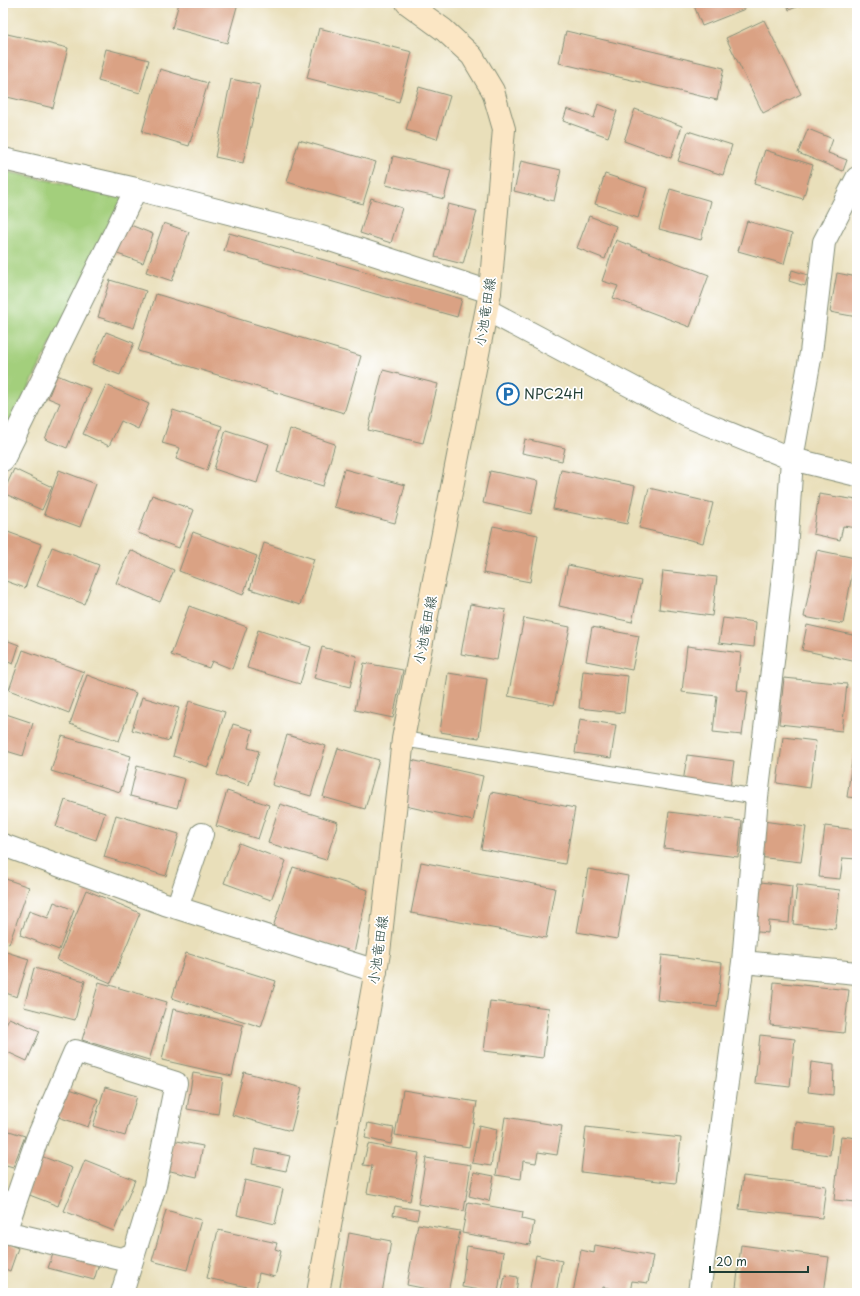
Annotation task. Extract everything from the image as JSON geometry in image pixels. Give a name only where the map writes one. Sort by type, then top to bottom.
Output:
[{"type":"main road","name":"小池竜田線","points":[[318,1293],[379,953],[403,739],[489,301],[504,129],[493,91],[472,56],[444,30],[407,3]]},
{"type":"street","points":[[3,159],[136,189],[318,236],[489,301],[687,416],[792,460],[857,475]]},
{"type":"street","points":[[699,1293],[744,962],[757,797],[786,551],[792,460],[811,353],[824,242],[857,178]]},
{"type":"street","points":[[3,460],[136,189]]},
{"type":"street","points":[[177,908],[202,834]]},
{"type":"street","points":[[3,845],[177,908],[376,971]]},
{"type":"street","points":[[744,962],[857,973]]},
{"type":"street","points":[[122,1293],[155,1186],[176,1083],[75,1051],[37,1139],[5,1232],[121,1259],[134,1254]]},
{"type":"lane","points":[[403,739],[757,797]]},
{"type":"green space","points":[[3,171],[125,196],[3,439]]},
{"type":"building","points":[[179,3],[238,3],[227,43],[172,28]]},
{"type":"building","points":[[693,3],[743,3],[745,9],[702,26]]},
{"type":"building","points":[[787,3],[807,3],[789,10]]},
{"type":"building","points":[[764,20],[801,94],[763,113],[726,38]]},
{"type":"building","points":[[319,28],[412,52],[399,102],[307,78]]},
{"type":"building","points":[[566,31],[724,68],[717,100],[559,63]]},
{"type":"building","points":[[3,33],[68,48],[53,108],[3,96]]},
{"type":"building","points":[[106,49],[149,60],[140,93],[98,81]]},
{"type":"building","points":[[160,69],[208,83],[189,146],[142,132]]},
{"type":"building","points":[[231,79],[260,85],[243,163],[215,157]]},
{"type":"building","points":[[419,87],[450,96],[437,139],[406,130]]},
{"type":"building","points":[[598,104],[617,111],[608,137],[563,121],[567,109],[594,118]]},
{"type":"building","points":[[635,109],[682,126],[671,158],[624,141]]},
{"type":"building","points":[[808,129],[833,139],[828,153],[847,160],[843,171],[798,153]]},
{"type":"building","points":[[688,131],[732,145],[723,175],[678,161]]},
{"type":"building","points":[[299,140],[376,162],[363,204],[287,182]]},
{"type":"building","points":[[765,150],[813,165],[803,199],[754,184]]},
{"type":"building","points":[[393,156],[451,170],[444,199],[386,185]]},
{"type":"building","points":[[521,161],[561,170],[554,201],[514,191]]},
{"type":"building","points":[[605,174],[647,188],[638,218],[595,204]]},
{"type":"building","points":[[670,189],[711,201],[701,240],[659,229]]},
{"type":"building","points":[[371,198],[402,208],[391,243],[360,233]]},
{"type":"building","points":[[448,204],[477,211],[463,264],[435,257]]},
{"type":"building","points":[[589,216],[616,226],[605,259],[577,248]]},
{"type":"building","points":[[747,221],[792,234],[784,264],[738,251]]},
{"type":"building","points":[[123,222],[153,234],[143,263],[112,252]]},
{"type":"building","points":[[164,223],[189,232],[172,281],[146,272]]},
{"type":"building","points":[[229,233],[462,299],[457,317],[224,251]]},
{"type":"building","points":[[616,240],[709,275],[690,327],[613,298],[618,286],[602,281]]},
{"type":"building","points":[[792,270],[808,275],[805,286],[789,281]]},
{"type":"building","points":[[837,273],[857,277],[857,317],[830,312]]},
{"type":"building","points":[[110,280],[146,291],[134,328],[98,317]]},
{"type":"building","points":[[156,294],[361,356],[344,413],[138,351]]},
{"type":"building","points":[[106,332],[134,343],[120,375],[92,364]]},
{"type":"building","points":[[383,370],[438,384],[423,443],[368,430]]},
{"type":"building","points":[[57,375],[91,389],[67,448],[45,439],[60,403],[48,398]]},
{"type":"building","points":[[106,385],[149,404],[138,429],[121,421],[109,446],[83,434]]},
{"type":"building","points":[[173,410],[222,426],[207,470],[176,459],[180,448],[162,443]]},
{"type":"building","points":[[290,429],[335,444],[323,486],[277,472]]},
{"type":"building","points":[[226,430],[269,444],[257,483],[214,469]]},
{"type":"building","points":[[525,439],[565,448],[562,461],[522,453]]},
{"type":"building","points":[[14,469],[52,487],[42,510],[3,493]]},
{"type":"building","points":[[344,469],[405,485],[395,523],[334,507]]},
{"type":"building","points":[[59,470],[96,484],[80,527],[44,514]]},
{"type":"building","points":[[561,470],[635,486],[627,524],[553,509]]},
{"type":"building","points":[[490,471],[538,481],[531,514],[483,503]]},
{"type":"building","points":[[649,488],[713,503],[703,543],[639,528]]},
{"type":"building","points":[[819,494],[857,500],[857,528],[843,526],[840,540],[813,534]]},
{"type":"building","points":[[152,495],[194,510],[179,548],[138,533]]},
{"type":"building","points":[[493,526],[538,535],[530,582],[483,573]]},
{"type":"building","points":[[5,531],[41,544],[25,588],[3,580],[3,535]]},
{"type":"building","points":[[193,532],[257,556],[243,595],[179,571]]},
{"type":"building","points":[[264,543],[314,559],[300,605],[250,589]]},
{"type":"building","points":[[52,547],[99,565],[84,604],[37,586]]},
{"type":"building","points":[[130,550],[174,570],[160,602],[116,583]]},
{"type":"building","points":[[817,550],[855,558],[843,624],[804,617]]},
{"type":"building","points":[[568,565],[641,581],[632,622],[559,606]]},
{"type":"building","points":[[663,571],[717,577],[712,616],[659,609]]},
{"type":"building","points":[[470,604],[506,610],[497,660],[461,654]]},
{"type":"building","points":[[189,606],[247,627],[232,669],[212,661],[209,668],[171,655]]},
{"type":"building","points":[[524,618],[570,627],[554,705],[508,696]]},
{"type":"building","points":[[723,618],[756,622],[754,647],[719,643]]},
{"type":"building","points":[[807,625],[857,636],[857,662],[802,650]]},
{"type":"building","points":[[592,627],[639,636],[632,670],[586,661]]},
{"type":"building","points":[[258,630],[311,647],[300,684],[247,668]]},
{"type":"building","points":[[6,640],[19,645],[13,664],[3,660],[3,648]]},
{"type":"building","points":[[687,646],[741,653],[737,690],[748,692],[742,735],[713,732],[717,696],[682,692]]},
{"type":"building","points":[[322,647],[357,656],[350,687],[314,678]]},
{"type":"building","points":[[23,650],[84,672],[69,713],[9,690]]},
{"type":"building","points":[[364,663],[403,670],[393,718],[355,710]]},
{"type":"building","points":[[583,671],[628,676],[624,713],[579,708]]},
{"type":"building","points":[[448,673],[487,679],[479,738],[440,732]]},
{"type":"building","points":[[87,675],[136,693],[119,741],[70,724]]},
{"type":"building","points":[[784,678],[847,684],[842,731],[779,724]]},
{"type":"building","points":[[142,697],[179,708],[169,741],[132,730]]},
{"type":"building","points":[[189,701],[225,712],[208,767],[173,756]]},
{"type":"building","points":[[3,713],[33,723],[23,756],[3,750]]},
{"type":"building","points":[[580,719],[616,725],[611,758],[575,753]]},
{"type":"building","points":[[233,724],[253,730],[248,748],[259,751],[249,785],[217,775]]},
{"type":"building","points":[[287,735],[326,746],[311,796],[272,785]]},
{"type":"building","points":[[62,736],[131,756],[120,792],[51,771]]},
{"type":"building","points":[[783,737],[816,741],[810,788],[777,783]]},
{"type":"building","points":[[338,748],[379,760],[365,809],[323,797]]},
{"type":"building","points":[[687,755],[734,761],[730,789],[683,783]]},
{"type":"building","points":[[853,755],[857,755],[857,798],[847,797]]},
{"type":"building","points":[[411,760],[483,776],[473,821],[401,805]]},
{"type":"building","points":[[137,766],[185,779],[177,808],[130,796]]},
{"type":"building","points":[[227,791],[269,805],[258,839],[216,826]]},
{"type":"building","points":[[491,792],[575,808],[565,864],[481,849]]},
{"type":"building","points":[[65,800],[105,813],[96,840],[56,827]]},
{"type":"building","points":[[280,804],[338,822],[326,860],[268,843]]},
{"type":"building","points":[[669,812],[742,821],[738,857],[664,848]]},
{"type":"building","points":[[116,815],[179,834],[166,876],[104,857]]},
{"type":"building","points":[[763,821],[806,827],[801,862],[758,857]]},
{"type":"building","points":[[825,826],[857,830],[857,859],[843,858],[840,879],[819,877]]},
{"type":"building","points":[[239,843],[286,861],[271,900],[224,883]]},
{"type":"building","points":[[421,862],[555,888],[546,938],[411,913]]},
{"type":"building","points":[[293,867],[368,890],[354,953],[273,927]]},
{"type":"building","points":[[588,869],[628,876],[617,939],[577,932]]},
{"type":"building","points":[[3,878],[29,887],[9,944],[3,942]]},
{"type":"building","points":[[753,881],[792,886],[789,923],[769,921],[768,933],[749,931]]},
{"type":"building","points":[[797,885],[840,890],[835,929],[793,924]]},
{"type":"building","points":[[86,890],[140,913],[111,983],[57,960]]},
{"type":"building","points":[[54,902],[74,910],[59,950],[20,935],[29,911],[48,918]]},
{"type":"building","points":[[3,951],[29,959],[17,997],[3,992]]},
{"type":"building","points":[[186,953],[276,981],[261,1027],[172,998]]},
{"type":"building","points":[[662,955],[722,963],[717,1007],[657,1000]]},
{"type":"building","points":[[34,968],[85,981],[75,1020],[24,1007]]},
{"type":"building","points":[[99,982],[167,1002],[149,1060],[82,1040]]},
{"type":"building","points":[[774,982],[849,990],[844,1033],[770,1025]]},
{"type":"building","points":[[490,1001],[549,1008],[543,1058],[484,1051]]},
{"type":"building","points":[[173,1009],[243,1025],[232,1076],[162,1060]]},
{"type":"building","points":[[9,1018],[40,1031],[27,1061],[3,1050],[3,1030]]},
{"type":"building","points":[[760,1035],[795,1039],[790,1087],[755,1083]]},
{"type":"building","points":[[811,1062],[834,1065],[833,1095],[808,1092]]},
{"type":"building","points":[[244,1072],[302,1088],[291,1131],[232,1115]]},
{"type":"building","points":[[193,1073],[223,1078],[218,1114],[187,1109]]},
{"type":"building","points":[[64,1087],[98,1099],[88,1127],[55,1116]]},
{"type":"building","points":[[105,1087],[137,1096],[125,1136],[93,1126]]},
{"type":"building","points":[[403,1090],[477,1102],[469,1147],[395,1135]]},
{"type":"building","points":[[505,1117],[562,1126],[557,1155],[538,1152],[536,1163],[523,1161],[521,1179],[496,1175]]},
{"type":"building","points":[[796,1122],[833,1127],[830,1155],[793,1150]]},
{"type":"building","points":[[368,1123],[394,1128],[391,1144],[365,1138]]},
{"type":"building","points":[[479,1125],[497,1129],[491,1166],[472,1163]]},
{"type":"building","points":[[586,1127],[681,1138],[676,1183],[581,1172]]},
{"type":"building","points":[[3,1129],[25,1136],[13,1167],[3,1164]]},
{"type":"building","points":[[841,1136],[857,1138],[857,1202],[834,1200]]},
{"type":"building","points":[[172,1140],[203,1146],[197,1177],[166,1170]]},
{"type":"building","points":[[368,1144],[419,1153],[410,1201],[367,1193],[372,1166],[363,1165]]},
{"type":"building","points":[[255,1149],[290,1156],[286,1171],[252,1164]]},
{"type":"building","points":[[41,1156],[72,1168],[58,1206],[27,1194]]},
{"type":"building","points":[[426,1158],[471,1165],[464,1211],[418,1204]]},
{"type":"building","points":[[85,1160],[135,1180],[114,1231],[64,1211]]},
{"type":"building","points":[[474,1172],[494,1176],[489,1201],[469,1196]]},
{"type":"building","points":[[743,1176],[826,1186],[822,1218],[739,1209]]},
{"type":"building","points":[[245,1180],[283,1189],[275,1224],[237,1215]]},
{"type":"building","points":[[468,1202],[523,1212],[522,1219],[534,1222],[530,1245],[462,1233]]},
{"type":"building","points":[[395,1206],[419,1210],[417,1220],[393,1215]]},
{"type":"building","points":[[166,1210],[201,1220],[187,1270],[152,1261]]},
{"type":"building","points":[[418,1224],[460,1231],[448,1293],[407,1285]]},
{"type":"building","points":[[218,1230],[277,1243],[275,1249],[281,1251],[275,1277],[259,1273],[256,1289],[207,1278]]},
{"type":"building","points":[[349,1233],[391,1241],[382,1293],[371,1293],[340,1287]]},
{"type":"building","points":[[3,1242],[18,1248],[10,1271],[3,1268]]},
{"type":"building","points":[[595,1245],[653,1256],[648,1283],[632,1281],[630,1292],[603,1287],[602,1293],[573,1293],[581,1250],[594,1253]]},
{"type":"building","points":[[741,1245],[829,1257],[824,1293],[779,1293],[736,1288]]},
{"type":"building","points":[[467,1246],[504,1252],[498,1293],[462,1287]]},
{"type":"building","points":[[53,1254],[99,1264],[94,1280],[48,1268]]},
{"type":"building","points":[[536,1255],[562,1261],[556,1293],[529,1293]]},
{"type":"building","points":[[505,1275],[518,1277],[516,1293],[502,1292]]},
{"type":"place","name":"NPC24H","points":[[508,394]]}]
